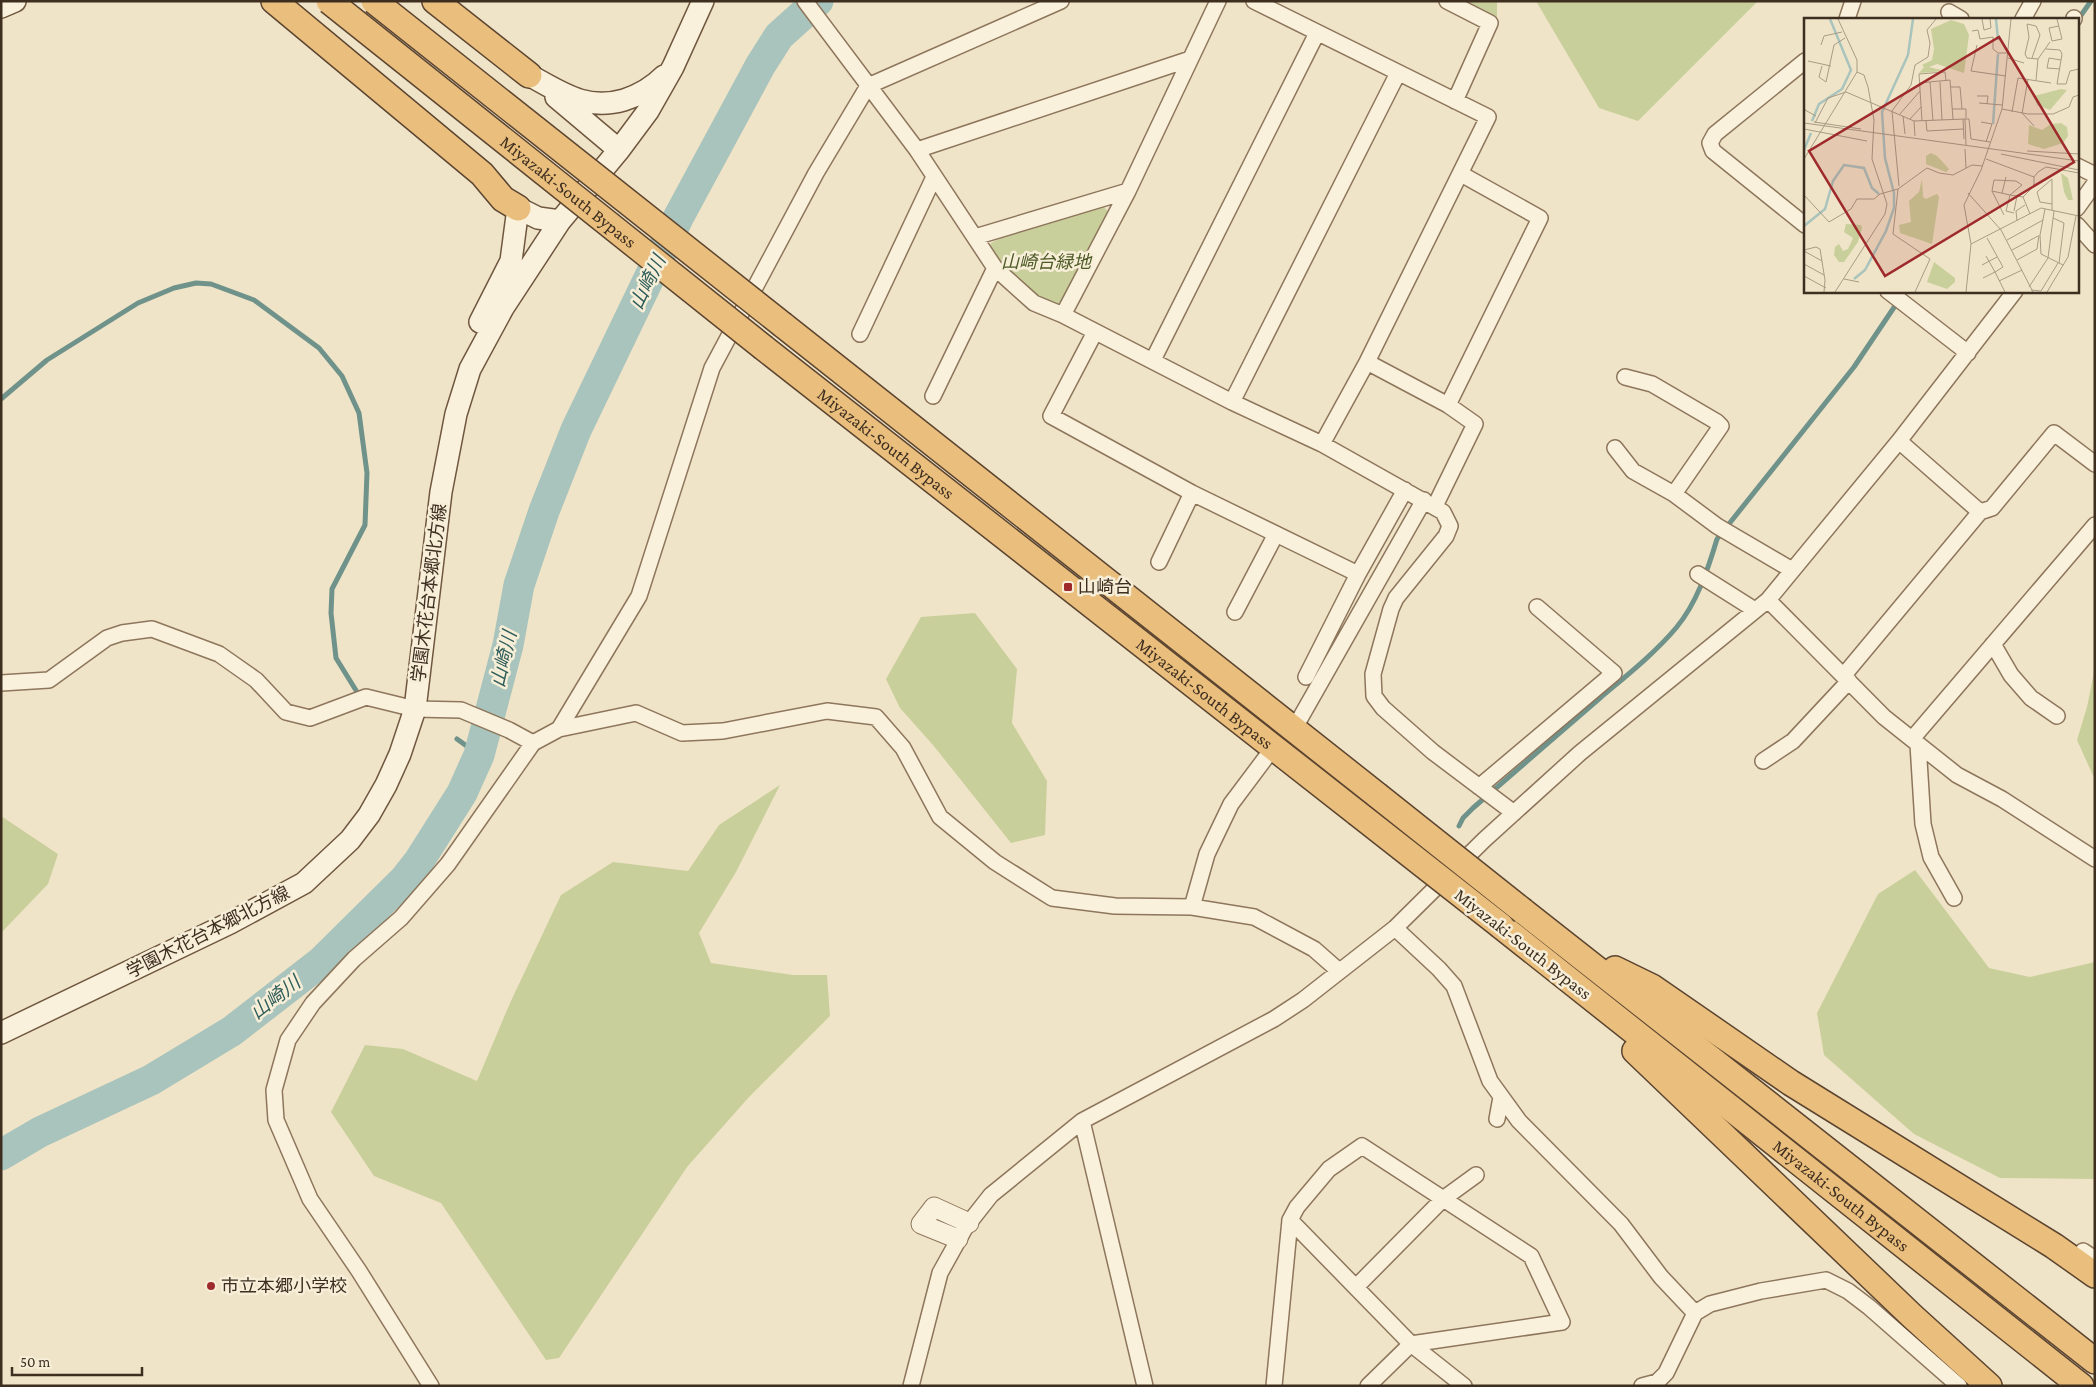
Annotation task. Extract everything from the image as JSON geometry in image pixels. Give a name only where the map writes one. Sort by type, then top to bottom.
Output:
[{"type":"highway","points":[[274,1],[482,174],[503,199],[518,208]]},
{"type":"highway","name":"Miyazaki-South Bypass","points":[[329,1],[764,348],[1501,926],[2082,1386]]},
{"type":"highway","name":"Miyazaki-South Bypass","points":[[374,1],[1523,911],[2095,1361]]},
{"type":"highway","points":[[435,1],[529,75]]},
{"type":"highway","points":[[1566,944],[1652,987],[1791,1083],[2054,1246],[2095,1275]]},
{"type":"highway","points":[[1548,964],[1588,1010],[1654,1067],[1812,1221],[1989,1386]]},
{"type":"main road","points":[[1,7],[15,1]]},
{"type":"main road","name":"学園木花台本郷北方線","points":[[1,1033],[204,935],[304,883],[350,840],[369,815],[386,785],[400,754],[415,709],[441,492],[456,414],[470,370],[503,308],[560,221],[619,150],[648,111],[673,67],[703,1]]},
{"type":"main road","points":[[529,75],[565,96],[590,104],[609,104],[630,98],[652,88],[673,67]]},
{"type":"main road","points":[[529,75],[619,150]]},
{"type":"main road","points":[[470,370],[470,342],[511,261],[518,208],[538,218],[560,221]]},
{"type":"street","points":[[805,1],[917,150],[995,268],[1034,303],[1063,315],[1232,402],[1322,444],[1444,512],[1450,526],[1446,536],[1396,598],[1373,674],[1374,696],[1383,708],[1433,752],[1514,813]]},
{"type":"street","points":[[559,729],[639,596],[712,368],[816,173],[868,86],[1061,1]]},
{"type":"street","points":[[1063,315],[1128,191],[1218,1]]},
{"type":"street","points":[[1254,1],[1488,117],[1367,362],[1322,444]]},
{"type":"street","points":[[1447,1],[1490,22],[1455,101]]},
{"type":"street","points":[[1847,18],[1854,1]]},
{"type":"street","points":[[2024,18],[2033,1]]},
{"type":"street","points":[[1153,360],[1318,33]]},
{"type":"street","points":[[917,150],[1190,59]]},
{"type":"street","points":[[1804,62],[1715,134],[1710,143],[1713,151],[1804,224]]},
{"type":"street","points":[[1232,402],[1398,74]]},
{"type":"street","points":[[2078,167],[2095,176]]},
{"type":"street","points":[[1448,405],[1540,218],[1461,174]]},
{"type":"street","points":[[860,334],[934,177]]},
{"type":"street","points":[[2078,207],[2095,183]]},
{"type":"street","points":[[975,237],[1128,191]]},
{"type":"street","points":[[2078,226],[2095,245]]},
{"type":"street","points":[[933,396],[995,268]]},
{"type":"street","points":[[911,1386],[940,1273],[958,1239],[990,1195],[1082,1121],[1274,1019],[1303,1000],[1395,928],[1580,752],[1768,600],[1899,441],[2014,292]]},
{"type":"street","points":[[1896,297],[1968,353]]},
{"type":"street","points":[[1095,332],[1052,416],[1192,494],[1358,574]]},
{"type":"street","points":[[1294,729],[1430,503],[1475,424],[1448,405],[1367,362]]},
{"type":"street","points":[[1625,377],[1652,384],[1721,426],[1674,494]]},
{"type":"street","points":[[1763,760],[1793,741],[1980,512],[1992,508],[2054,433],[2095,464]]},
{"type":"street","points":[[1899,441],[1980,512]]},
{"type":"street","points":[[1615,448],[1633,471],[1674,494],[1723,530],[1792,570]]},
{"type":"street","points":[[1306,677],[1358,574],[1405,490]]},
{"type":"street","points":[[1159,562],[1192,494]]},
{"type":"street","points":[[1954,898],[1931,858],[1923,824],[1915,742],[1993,644],[2095,525]]},
{"type":"street","points":[[1235,612],[1276,534]]},
{"type":"street","points":[[1702,577],[1755,610]]},
{"type":"street","points":[[1768,600],[1884,718],[1957,775],[2002,799],[2095,859]]},
{"type":"street","points":[[1479,787],[1614,673],[1537,607]]},
{"type":"street","points":[[1,683],[49,680],[107,638],[152,629],[219,654],[256,680],[286,712],[310,718],[366,696],[415,709],[461,710],[509,730],[533,744]]},
{"type":"street","points":[[1993,644],[2011,675],[2031,698],[2057,716]]},
{"type":"street","points":[[431,1386],[360,1271],[310,1199],[276,1120],[274,1090],[288,1040],[313,1003],[354,959],[401,918],[448,864],[533,744],[559,729],[636,713],[682,733],[723,731],[827,711],[876,717],[903,748],[940,816],[995,862],[1052,898],[1115,906],[1192,907],[1254,917],[1314,948],[1339,971]]},
{"type":"street","points":[[1192,907],[1207,854],[1231,804],[1273,748]]},
{"type":"street","points":[[1395,928],[1439,969],[1454,986],[1490,1081],[1519,1122],[1621,1224],[1661,1277],[1695,1313]]},
{"type":"street","points":[[1497,1119],[1501,1097]]},
{"type":"street","points":[[1082,1121],[1146,1386]]},
{"type":"street","points":[[1274,1386],[1290,1220],[1297,1208],[1329,1169],[1362,1146],[1531,1256],[1562,1322],[1411,1344],[1368,1386]]},
{"type":"street","points":[[1356,1287],[1443,1200],[1476,1175]]},
{"type":"street","points":[[958,1239],[921,1224],[934,1207],[969,1222]]},
{"type":"street","points":[[1290,1220],[1411,1344],[1464,1386]]},
{"type":"street","points":[[1642,1386],[1657,1382],[1666,1374],[1695,1313],[1710,1304],[1761,1291],[1826,1280],[1848,1291],[1869,1307],[1959,1386]]},
{"type":"green space","points":[[1464,1],[1497,1],[1497,17]]},
{"type":"green space","points":[[1536,1],[1758,1],[1638,121],[1599,108]]},
{"type":"green space","name":"山崎台緑地","points":[[1104,207],[1110,214],[1065,301],[1050,306],[1021,287],[991,253],[991,243],[999,239]]},
{"type":"green space","points":[[975,613],[1017,669],[1012,723],[1047,781],[1045,835],[1011,843],[933,745],[900,708],[886,679],[921,617]]},
{"type":"green space","points":[[2095,667],[2095,780],[2077,740],[2087,707]]},
{"type":"green space","points":[[780,785],[736,872],[699,933],[711,963],[793,975],[827,975],[830,1016],[749,1097],[687,1167],[559,1358],[546,1360],[441,1203],[374,1176],[331,1112],[365,1045],[403,1049],[477,1081],[510,1003],[561,895],[613,862],[688,871],[719,825]]},
{"type":"green space","points":[[1,816],[58,854],[48,884],[1,933]]},
{"type":"green space","points":[[1915,870],[1989,968],[2030,977],[2095,962],[2095,1179],[2000,1178],[1914,1134],[1824,1055],[1817,1013],[1878,894]]},
{"type":"waterway","name":"山崎川","points":[[1,1155],[40,1132],[151,1080],[232,1031],[321,962],[404,880],[419,861],[462,793],[479,755],[508,645],[519,585],[544,511],[576,430],[678,218],[760,66],[779,36],[818,1]]},
{"type":"waterway","points":[[2078,20],[2091,1]]},
{"type":"waterway","points":[[1,399],[47,360],[138,303],[174,288],[196,283],[211,284],[254,300],[319,348],[342,376],[359,413],[367,473],[365,525],[332,589],[331,613],[336,658],[357,692]]},
{"type":"waterway","points":[[1459,826],[1463,818],[1473,808],[1640,664],[1676,628],[1696,597],[1706,574],[1717,539],[1854,367],[1904,292]]},
{"type":"waterway","points":[[457,739],[479,755]]},
{"type":"place","name":"山崎台","points":[[1068,587]]},
{"type":"place","name":"市立本郷小学校","points":[[211,1286]]}]
